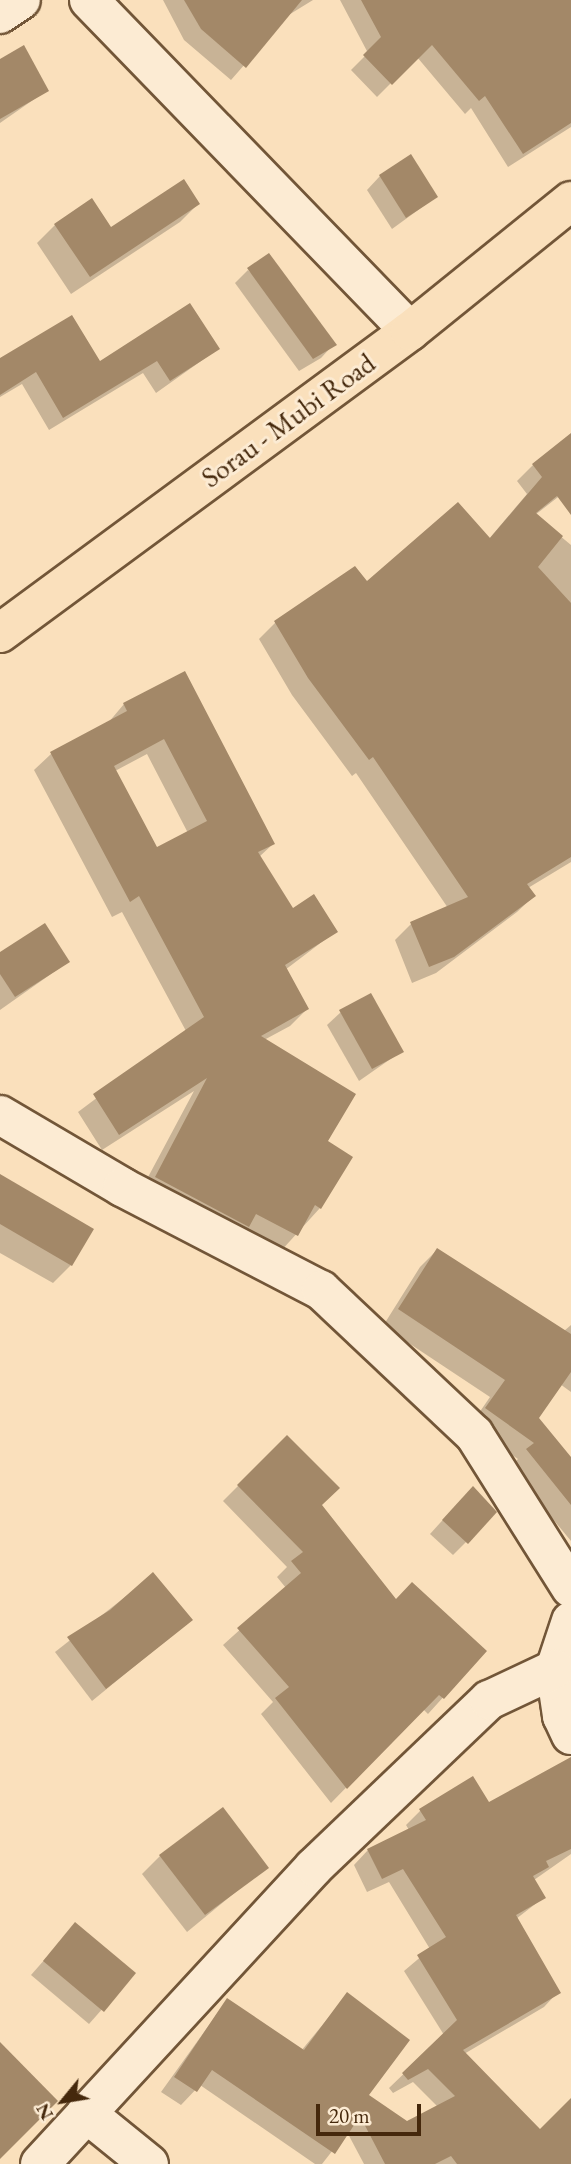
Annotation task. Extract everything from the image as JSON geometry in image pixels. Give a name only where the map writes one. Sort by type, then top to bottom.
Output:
[{"type":"main road","name":"Sorau - Mubi Road","points":[[0,633],[410,331],[571,201]]},
{"type":"street","points":[[0,14],[21,0]]},
{"type":"street","points":[[89,0],[410,331]]},
{"type":"street","points":[[0,1115],[122,1187],[321,1290],[474,1434],[571,1588]]},
{"type":"street","points":[[571,1621],[555,1669],[562,1716],[571,1735]]},
{"type":"street","points":[[40,2164],[314,1867],[489,1700],[555,1669]]},
{"type":"street","points":[[86,2113],[149,2164]]},
{"type":"building","points":[[184,0],[302,0],[246,68],[201,29]]},
{"type":"building","points":[[361,0],[571,0],[571,123],[523,154],[485,96],[479,101],[432,45],[392,85],[363,55],[381,37]]},
{"type":"building","points":[[24,45],[49,91],[0,119],[0,59]]},
{"type":"building","points":[[411,154],[438,197],[406,218],[379,175]]},
{"type":"building","points":[[184,179],[200,204],[90,277],[54,224],[92,198],[111,227]]},
{"type":"building","points":[[269,253],[337,345],[313,359],[247,268]]},
{"type":"building","points":[[190,303],[220,349],[170,381],[157,361],[63,418],[36,372],[0,395],[0,358],[72,315],[100,361]]},
{"type":"building","points":[[571,433],[571,515],[557,496],[536,513],[563,536],[538,567],[571,603],[571,857],[527,884],[536,896],[454,957],[429,967],[410,922],[468,897],[373,757],[369,760],[308,678],[274,621],[355,566],[367,581],[458,502],[490,538],[542,477],[532,464]]},
{"type":"building","points":[[185,671],[275,844],[258,852],[293,908],[314,894],[338,932],[285,965],[309,1009],[261,1036],[356,1094],[328,1141],[353,1157],[321,1209],[315,1205],[298,1236],[256,1214],[249,1227],[155,1177],[207,1078],[119,1135],[93,1094],[204,1017],[139,896],[130,902],[50,752],[127,711],[123,703]],"holes":[[[164,739],[207,821],[157,847],[114,766]]]},
{"type":"building","points":[[45,923],[70,962],[15,997],[0,974],[0,952]]},
{"type":"building","points":[[371,993],[404,1052],[372,1069],[339,1010]]},
{"type":"building","points":[[0,1174],[94,1229],[72,1266],[0,1224]]},
{"type":"building","points":[[437,1248],[571,1334],[571,1372],[539,1418],[571,1457],[571,1505],[526,1449],[534,1443],[485,1408],[505,1380],[398,1309]]},
{"type":"building","points":[[287,1435],[340,1488],[322,1505],[396,1599],[412,1582],[487,1651],[444,1699],[439,1695],[347,1789],[275,1698],[289,1687],[237,1628],[301,1573],[291,1561],[303,1552],[237,1485]]},
{"type":"building","points":[[473,1486],[497,1512],[468,1544],[442,1520]]},
{"type":"building","points":[[153,1572],[193,1620],[106,1689],[67,1637],[110,1610]]},
{"type":"building","points":[[571,1757],[571,1849],[546,1861],[549,1867],[533,1876],[546,1898],[516,1915],[561,1993],[463,2050],[540,2129],[571,2098],[571,2164],[457,2164],[451,2156],[435,2164],[385,2164],[360,2116],[335,2154],[212,2070],[197,2092],[174,2077],[227,1998],[304,2050],[347,1992],[410,2040],[369,2095],[407,2121],[455,2096],[428,2069],[408,2080],[402,2073],[457,2020],[417,1955],[446,1937],[403,1869],[382,1879],[367,1849],[426,1820],[419,1809],[473,1776],[489,1802]]},
{"type":"building","points":[[223,1807],[269,1868],[205,1915],[159,1855]]},
{"type":"building","points":[[75,1922],[136,1973],[104,2012],[43,1961]]},
{"type":"building","points":[[0,2042],[58,2101],[0,2159]]}]
